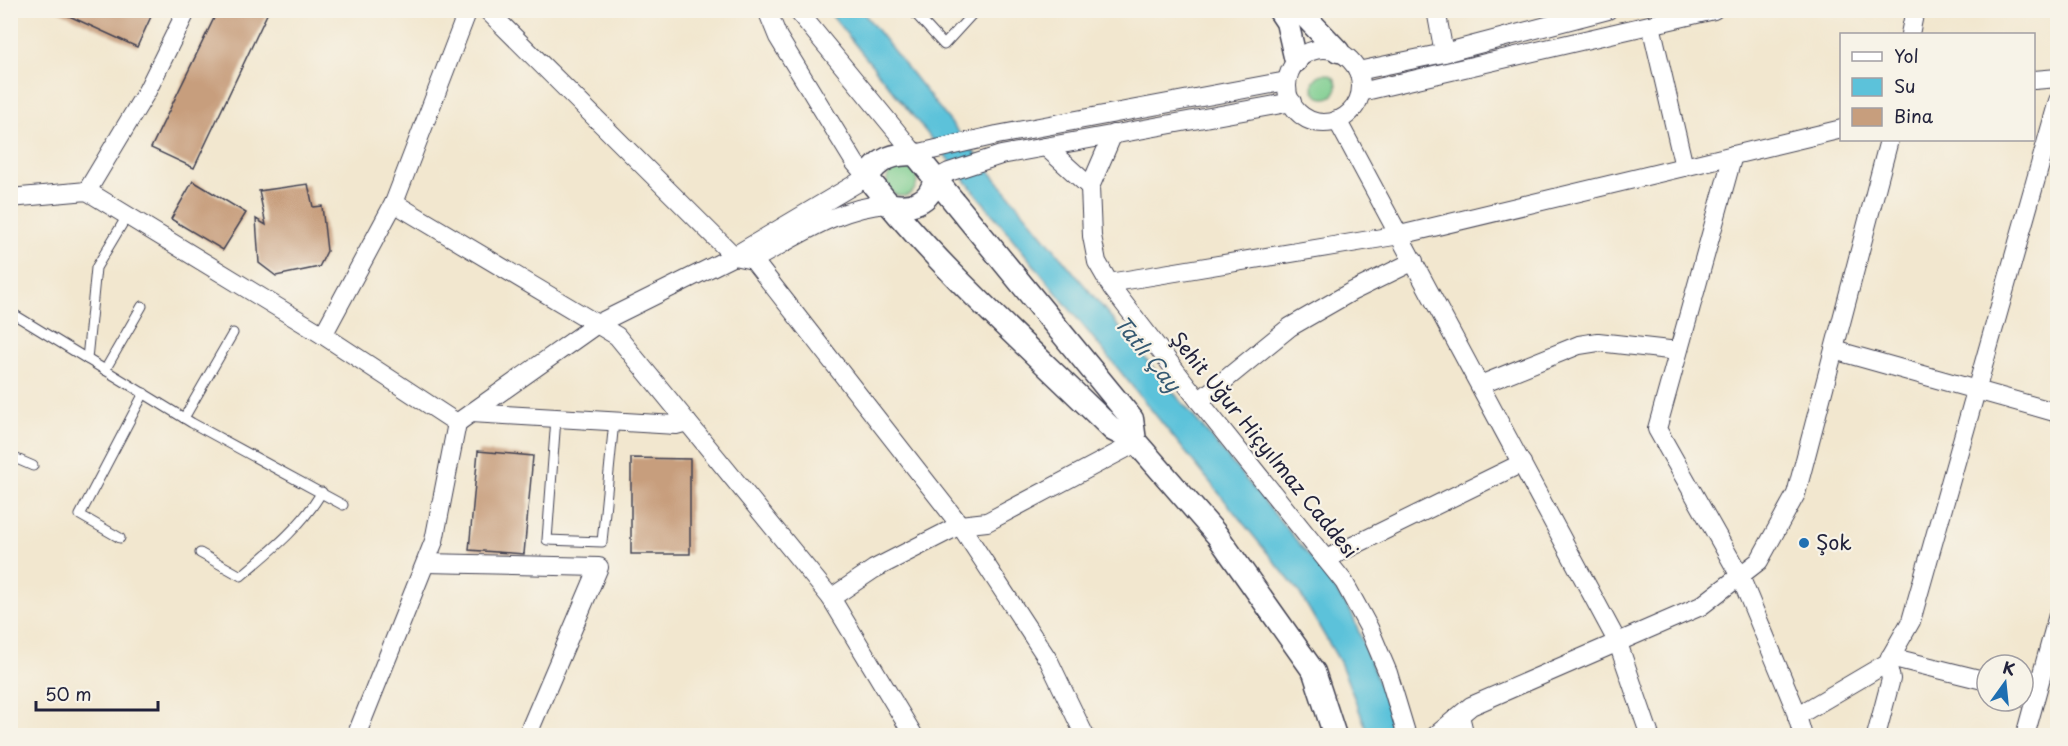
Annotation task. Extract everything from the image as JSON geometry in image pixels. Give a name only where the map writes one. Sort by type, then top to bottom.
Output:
[{"type":"street","points":[[87,192],[147,91],[187,10]]},
{"type":"street","points":[[323,335],[394,203],[468,10]]},
{"type":"street","points":[[487,10],[734,256],[753,260],[846,211],[864,205],[911,206],[930,195],[940,177],[989,159],[1292,102]]},
{"type":"street","points":[[767,10],[778,38],[855,163],[888,204],[927,246],[1113,430],[1136,442],[1217,535],[1314,672],[1335,735]]},
{"type":"street","points":[[797,10],[922,154],[1132,419],[1136,442]]},
{"type":"street","points":[[1279,10],[1287,22],[1292,71],[1292,102],[1302,115],[1313,121],[1325,123],[1337,120],[1352,109],[1361,92],[1358,71],[1349,58],[1338,51],[1299,10]]},
{"type":"street","points":[[1436,10],[1444,53]]},
{"type":"street","points":[[1358,71],[1444,53],[1608,10]]},
{"type":"street","points":[[1361,92],[1714,10]]},
{"type":"street","points":[[1910,33],[1915,10]]},
{"type":"street","points":[[1651,25],[1684,166]]},
{"type":"street","points":[[356,735],[434,541],[464,418],[597,324],[734,256],[867,177],[881,160],[903,154],[922,154],[1292,71],[1315,50],[1338,51]]},
{"type":"street","points":[[2035,80],[2058,78]]},
{"type":"street","points":[[1797,716],[1889,660],[1911,621],[1978,391],[2058,101]]},
{"type":"street","points":[[1337,120],[1618,643],[1650,735]]},
{"type":"street","points":[[1109,283],[1400,235],[1840,129]]},
{"type":"street","points":[[1046,147],[1090,187],[1113,134]]},
{"type":"street","points":[[1435,735],[1471,706],[1701,606],[1759,561],[1796,494],[1889,141]]},
{"type":"street","points":[[1733,155],[1657,429],[1740,576],[1803,735]]},
{"type":"street","name":"Şehit Uğur Hiçyılmaz Caddesi","points":[[1090,187],[1092,236],[1097,262],[1109,283],[1199,401],[1344,582],[1369,628],[1388,674],[1407,735]]},
{"type":"street","points":[[10,198],[87,192],[464,418],[556,418],[676,425],[687,422]]},
{"type":"street","points":[[394,203],[617,336],[831,598],[914,735]]},
{"type":"street","points":[[753,260],[960,525],[1049,661],[1085,735]]},
{"type":"street","points":[[1199,401],[1290,327],[1351,292],[1414,261]]},
{"type":"street","points":[[1480,385],[1579,345],[1598,342],[1678,351]]},
{"type":"street","points":[[1834,350],[2058,413]]},
{"type":"street","points":[[831,598],[874,569],[960,525],[987,522],[1136,442]]},
{"type":"street","points":[[1326,559],[1522,463]]},
{"type":"street","points":[[426,563],[599,567],[528,735]]},
{"type":"street","points":[[2035,675],[2058,615]]},
{"type":"street","points":[[1889,660],[1975,678]]},
{"type":"street","points":[[1876,735],[1891,679],[1889,660]]},
{"type":"street","points":[[2025,735],[2027,713]]},
{"type":"street","points":[[1460,716],[1465,735]]},
{"type":"lane","points":[[912,10],[944,45],[974,11]]},
{"type":"lane","points":[[87,358],[96,268],[127,216]]},
{"type":"lane","points":[[105,370],[142,306]]},
{"type":"lane","points":[[10,312],[184,418],[343,505]]},
{"type":"lane","points":[[184,418],[233,333]]},
{"type":"lane","points":[[120,538],[80,515],[144,393]]},
{"type":"lane","points":[[556,418],[547,540],[603,542],[614,421]]},
{"type":"lane","points":[[10,456],[33,466]]},
{"type":"lane","points":[[200,553],[241,576],[308,516],[322,492]]},
{"type":"green space","points":[[1325,74],[1334,77],[1337,86],[1334,95],[1325,98],[1316,95],[1313,86],[1316,77]]},
{"type":"green space","points":[[902,166],[913,170],[917,181],[913,192],[902,196],[891,192],[887,181],[891,170]]},
{"type":"water","points":[[828,11],[862,11],[991,173],[1322,571],[1352,614],[1398,735],[1369,735],[1340,662],[1299,592]]},
{"type":"building","points":[[56,10],[154,10],[137,47]]},
{"type":"building","points":[[218,10],[269,10],[194,168],[151,148]]},
{"type":"building","points":[[193,181],[246,213],[223,250],[171,219]]},
{"type":"building","points":[[308,184],[313,207],[322,206],[327,251],[319,267],[276,276],[259,263],[256,219],[266,225],[259,191]]},
{"type":"building","points":[[478,451],[533,456],[524,554],[469,550]]},
{"type":"building","points":[[631,458],[690,459],[690,554],[631,554]]},
{"type":"place","name":"Şok","points":[[1804,543]]},
{"type":"water label","name":"Tatlı Çay","points":[[1147,354]]}]
